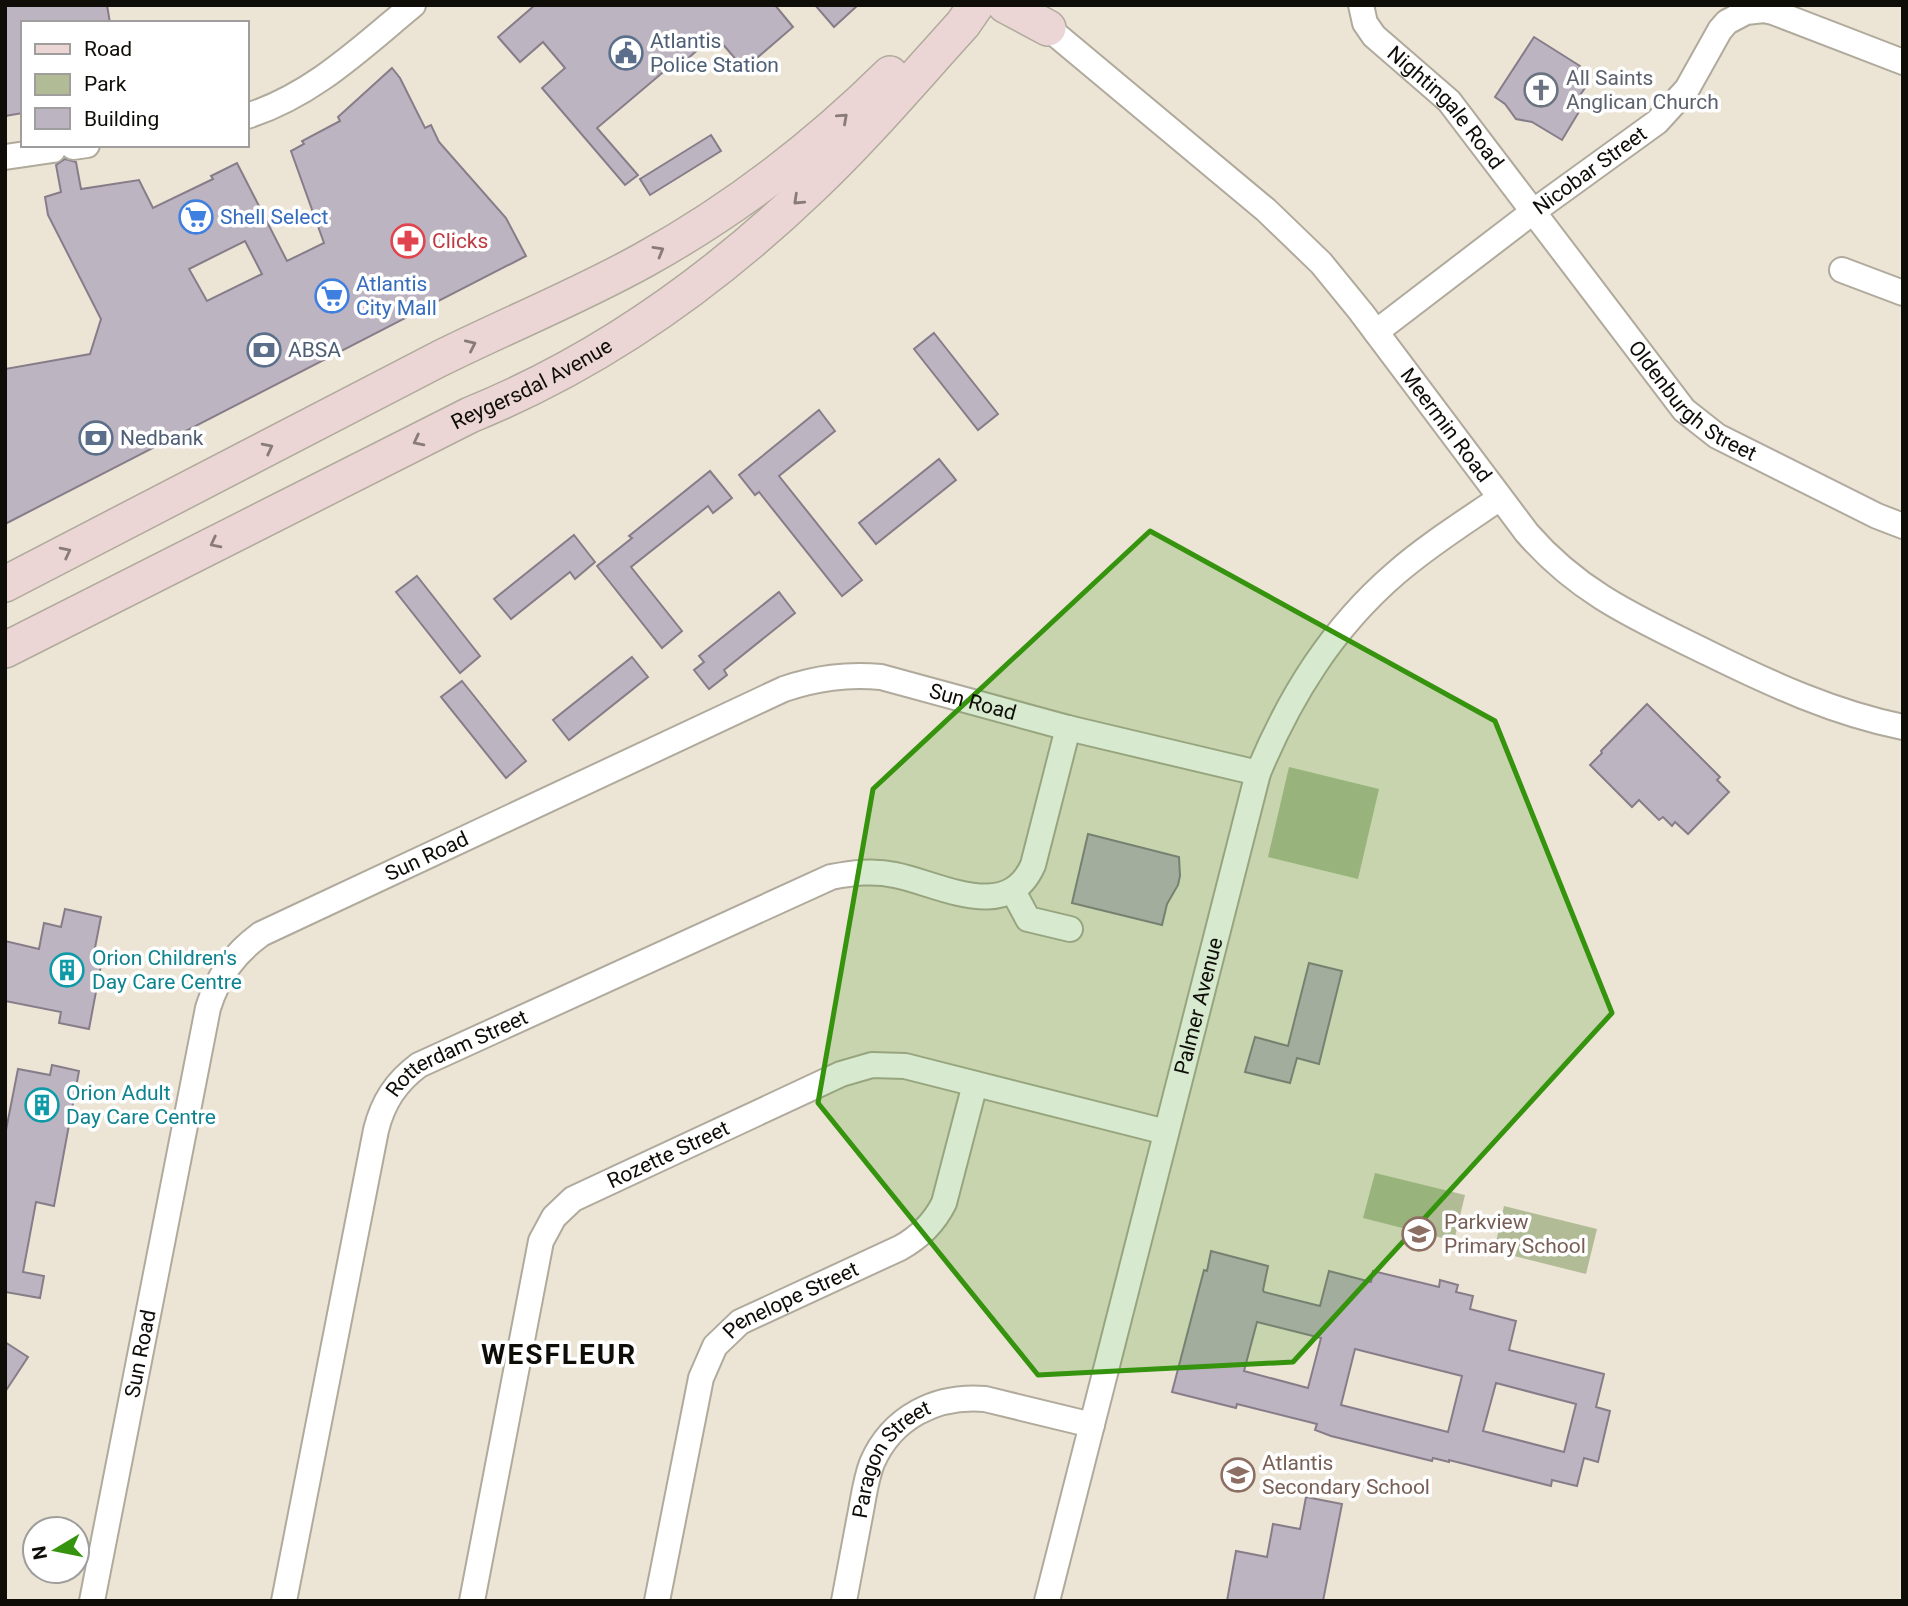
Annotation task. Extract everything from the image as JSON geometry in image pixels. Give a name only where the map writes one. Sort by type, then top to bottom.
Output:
[{"type":"main road","points":[[5,584],[441,358],[599,284],[686,235],[767,180],[825,134],[905,60],[951,5]]},
{"type":"main road","name":"Reygersdal Avenue","points":[[5,650],[470,415],[551,379],[604,349],[706,277],[812,187],[947,42],[976,5]]},
{"type":"main road","name":"Meermin Road","points":[[1005,5],[1039,17]]},
{"type":"street","points":[[248,116],[277,105],[319,82],[413,5]]},
{"type":"street","name":"Nightingale Road","points":[[1361,5],[1365,23],[1374,36],[1449,101],[1534,211]]},
{"type":"street","name":"Nicobar Street","points":[[1376,332],[1534,211],[1646,131],[1669,111],[1687,89],[1720,30],[1736,16],[1755,10],[1773,12],[1903,62]]},
{"type":"street","name":"Meermin Road","points":[[1039,17],[1294,236],[1346,293],[1542,550],[1577,581],[1601,598],[1782,689],[1851,714],[1903,727]]},
{"type":"street","points":[[5,157],[71,148]]},
{"type":"street","name":"Oldenburgh Street","points":[[1534,211],[1672,398],[1696,421],[1717,436],[1877,516],[1903,526]]},
{"type":"street","points":[[1842,270],[1903,293]]},
{"type":"street","name":"Palmer Avenue","points":[[1047,1601],[1258,773],[1273,736],[1305,677],[1355,612],[1397,572],[1500,498]]},
{"type":"street","name":"Sun Road","points":[[92,1601],[208,1008],[220,977],[244,947],[275,926],[784,690],[817,679],[858,674],[881,677],[1068,728],[1258,773]]},
{"type":"street","points":[[1068,728],[1033,865],[1013,891],[1028,919],[1070,929]]},
{"type":"street","name":"Rotterdam Street","points":[[284,1601],[376,1130],[389,1094],[408,1073],[432,1059],[831,877],[850,873],[880,873],[986,898],[1013,891]]},
{"type":"street","name":"Rozette Street","points":[[472,1601],[541,1241],[546,1228],[562,1207],[584,1192],[856,1068],[889,1064],[1166,1132]]},
{"type":"street","name":"Penelope Street","points":[[657,1601],[701,1378],[715,1346],[729,1331],[753,1314],[900,1248],[922,1234],[944,1203],[975,1084]]},
{"type":"street","name":"Paragon Street","points":[[844,1601],[872,1465],[887,1438],[910,1416],[938,1402],[970,1398],[985,1399],[1092,1425]]},
{"type":"highlighted area","points":[[1150,531],[1495,721],[1612,1013],[1293,1362],[1038,1375],[818,1103],[873,789]]},
{"type":"green space","points":[[1289,767],[1379,789],[1358,879],[1268,857]]},
{"type":"green space","points":[[1375,1173],[1465,1195],[1454,1241],[1363,1218]]},
{"type":"green space","points":[[1504,1206],[1597,1229],[1586,1274],[1494,1251]]},
{"type":"building","points":[[5,5],[107,5],[110,21],[21,21],[21,113],[5,116]]},
{"type":"building","points":[[535,5],[775,5],[793,27],[744,69],[715,35],[685,61],[681,57],[597,128],[638,175],[625,185],[542,88],[565,68],[543,42],[520,62],[498,37]]},
{"type":"building","points":[[815,5],[858,5],[834,27]]},
{"type":"building","name":"All Saints Anglican Church","points":[[1534,37],[1580,66],[1573,77],[1587,85],[1576,101],[1583,105],[1562,140],[1532,122],[1516,119],[1505,104],[1495,97]]},
{"type":"building","name":"Atlantis City Mall","points":[[392,68],[400,78],[425,128],[431,125],[439,142],[506,218],[526,256],[5,524],[5,369],[90,354],[101,319],[48,215],[45,197],[61,192],[56,165],[65,159],[76,162],[81,189],[139,180],[153,208],[213,179],[211,176],[237,163],[287,261],[324,243],[291,151],[304,144],[302,141],[340,121],[338,117]],"holes":[[[245,241],[262,274],[207,301],[189,269]]]},
{"type":"building","points":[[711,135],[721,151],[650,195],[640,179]]},
{"type":"building","points":[[934,333],[998,414],[978,430],[914,349]]},
{"type":"building","points":[[819,410],[835,431],[779,476],[862,580],[842,596],[759,492],[755,495],[739,475]]},
{"type":"building","points":[[939,459],[956,480],[876,544],[859,523]]},
{"type":"building","points":[[710,471],[732,498],[713,513],[708,506],[631,567],[682,631],[662,648],[597,566],[632,538],[629,536]]},
{"type":"building","points":[[574,535],[595,562],[575,579],[570,572],[511,619],[494,599]]},
{"type":"building","points":[[417,576],[480,656],[460,673],[396,592]]},
{"type":"building","points":[[779,592],[795,613],[724,670],[727,675],[709,689],[694,670],[704,662],[699,656]]},
{"type":"building","points":[[632,657],[648,677],[569,740],[553,720]]},
{"type":"building","points":[[462,681],[526,761],[506,778],[441,697]]},
{"type":"building","points":[[1647,704],[1720,777],[1717,780],[1729,792],[1688,834],[1675,822],[1672,826],[1663,817],[1659,820],[1639,800],[1632,807],[1590,765]]},
{"type":"building","points":[[1088,834],[1179,857],[1178,885],[1167,904],[1162,925],[1072,903]]},
{"type":"building","name":"Orion Children's Day Care Centre","points":[[65,909],[101,917],[92,963],[101,965],[89,1029],[59,1023],[61,1012],[5,1001],[5,941],[39,949],[44,923],[61,927]]},
{"type":"building","points":[[1309,963],[1342,971],[1319,1064],[1297,1058],[1290,1083],[1245,1072],[1255,1037],[1288,1046]]},
{"type":"building","points":[[52,1065],[79,1071],[54,1206],[36,1202],[23,1272],[44,1276],[40,1298],[5,1292],[5,1135],[18,1069],[50,1075]]},
{"type":"building","points":[[1211,1251],[1268,1266],[1264,1292],[1320,1306],[1329,1271],[1371,1282],[1373,1271],[1439,1287],[1440,1280],[1458,1285],[1456,1292],[1473,1296],[1470,1309],[1516,1321],[1509,1350],[1604,1374],[1596,1407],[1610,1411],[1598,1462],[1584,1458],[1577,1486],[1552,1480],[1551,1486],[1449,1460],[1433,1458],[1432,1461],[1331,1436],[1315,1430],[1317,1424],[1237,1404],[1236,1408],[1172,1392],[1204,1270],[1207,1271]],"holes":[[[1257,1322],[1321,1338],[1308,1388],[1244,1371]],[[1355,1349],[1462,1376],[1448,1432],[1341,1405]],[[1496,1383],[1576,1404],[1564,1452],[1483,1431]]]},
{"type":"building","points":[[5,1342],[28,1357],[5,1392]]},
{"type":"building","points":[[1306,1497],[1342,1504],[1323,1601],[1227,1601],[1236,1551],[1267,1557],[1273,1524],[1300,1529]]},
{"type":"place","name":"Atlantis Police Station","points":[[626,53]]},
{"type":"place","name":"All Saints Anglican Church","points":[[1541,90]]},
{"type":"place","name":"Shell Select","points":[[196,217]]},
{"type":"place","name":"Clicks","points":[[408,241]]},
{"type":"place","name":"Atlantis City Mall","points":[[332,296]]},
{"type":"place","name":"ABSA","points":[[264,350]]},
{"type":"place","name":"Nedbank","points":[[96,438]]},
{"type":"place","name":"Orion Children's Day Care Centre","points":[[67,970]]},
{"type":"place","name":"Orion Adult Day Care Centre","points":[[42,1105]]},
{"type":"place","name":"Parkview Primary School","points":[[1419,1234]]},
{"type":"place","name":"Atlantis Secondary School","points":[[1238,1475]]},
{"type":"district","name":"WESFLEUR","points":[[559,1354]]}]
